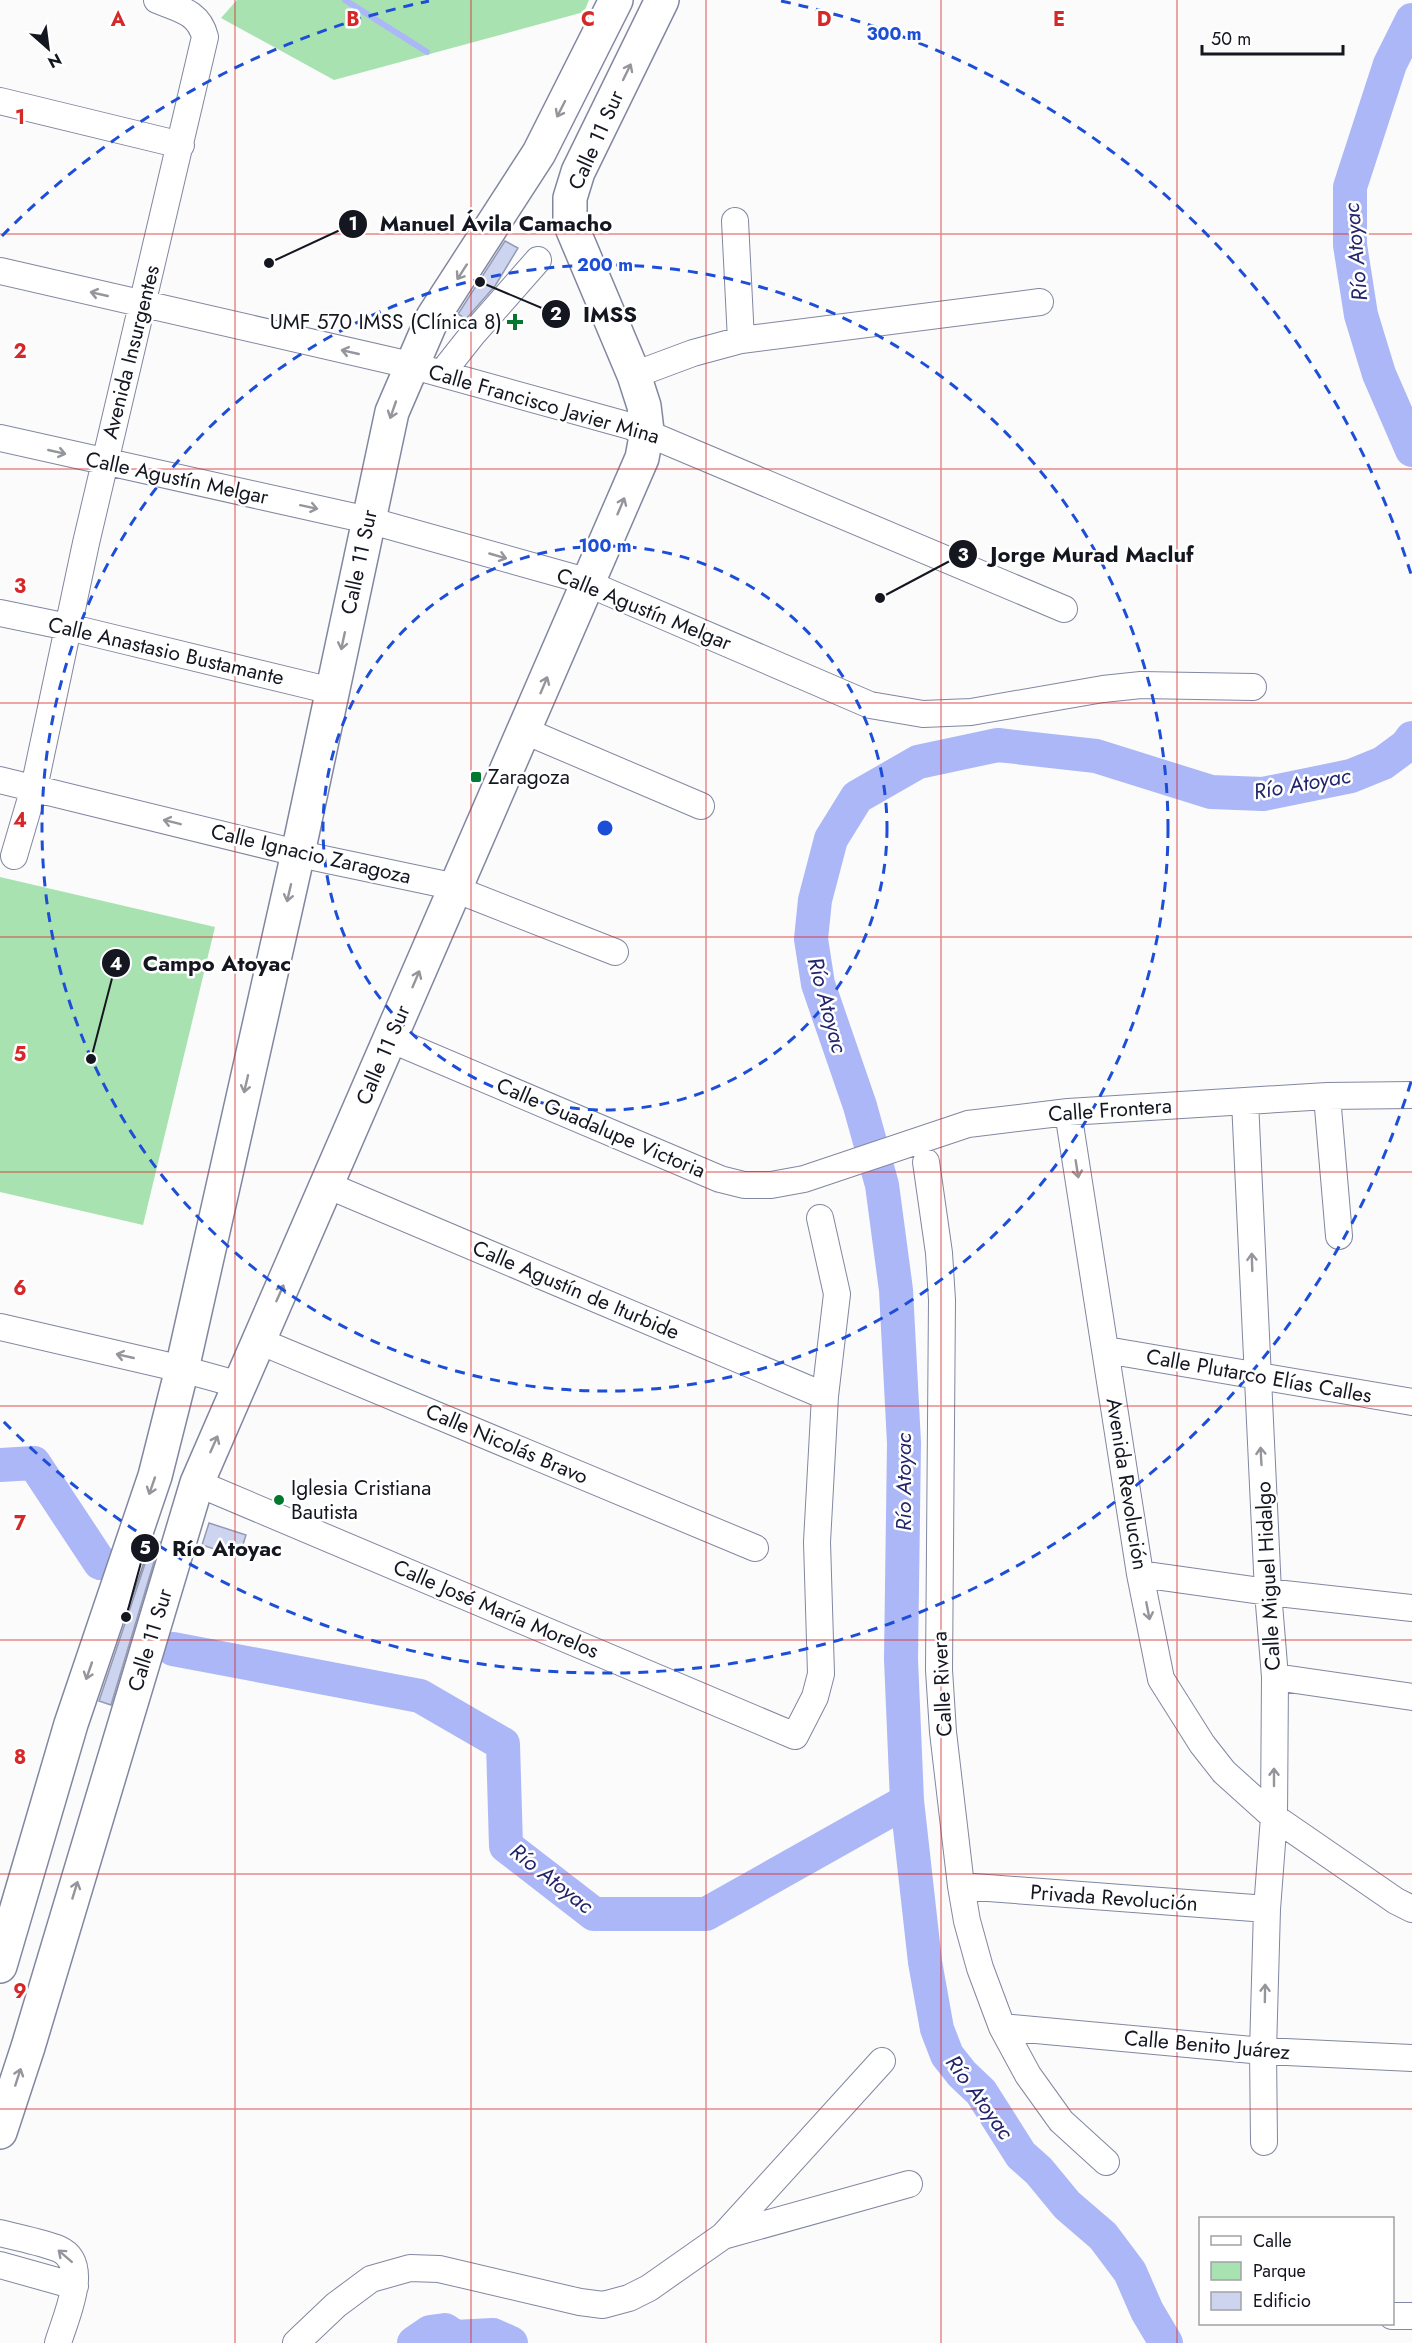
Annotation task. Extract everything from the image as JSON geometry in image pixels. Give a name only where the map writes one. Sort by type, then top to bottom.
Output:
[{"type":"main road","name":"Calle 11 Sur","points":[[3,1946],[71,1724],[155,1476],[182,1369],[298,853],[392,412],[432,317],[539,153],[616,0]]},
{"type":"main road","name":"Calle 11 Sur","points":[[0,2132],[28,2047],[197,1483],[642,458],[639,428],[644,406],[634,375],[570,223],[570,198],[578,172],[662,0]]},
{"type":"street","name":"Avenida Insurgentes","points":[[14,856],[34,788],[104,463],[205,37],[202,24],[192,15],[158,0]]},
{"type":"street","points":[[0,101],[181,145]]},
{"type":"street","points":[[735,221],[741,340]]},
{"type":"street","points":[[442,373],[538,260]]},
{"type":"street","name":"Calle Francisco Javier Mina","points":[[0,272],[410,365],[639,428],[1064,609]]},
{"type":"street","points":[[634,375],[693,353],[741,340],[1041,302]]},
{"type":"street","name":"Calle Agustín Melgar","points":[[0,438],[368,520],[588,583],[870,705],[923,714],[971,712],[1103,689],[1141,685],[1253,687]]},
{"type":"street","name":"Calle Anastasio Bustamante","points":[[0,613],[68,627],[332,691]]},
{"type":"street","points":[[525,731],[701,806]]},
{"type":"street","name":"Calle Ignacio Zaragoza","points":[[0,780],[298,853],[454,888],[615,952]]},
{"type":"street","name":"Calle Guadalupe Victoria","points":[[390,1039],[720,1179],[744,1185],[771,1185],[817,1176]]},
{"type":"street","points":[[1327,1096],[1339,1236]]},
{"type":"street","name":"Calle Frontera","points":[[817,1176],[968,1124],[1068,1112],[1327,1096],[1408,1100]]},
{"type":"street","name":"Calle Miguel Hidalgo","points":[[1245,1101],[1268,1592],[1275,1677],[1274,1817],[1267,1909],[1263,2051],[1264,2142]]},
{"type":"street","name":"Avenida Revolución","points":[[1068,1112],[1140,1574],[1161,1679],[1202,1744],[1224,1772],[1274,1817]]},
{"type":"street","name":"Calle Rivera","points":[[926,1162],[939,1253],[942,1300],[939,1670],[943,1732],[967,1921],[980,1968],[1002,2027],[1028,2075],[1061,2121],[1106,2162]]},
{"type":"street","name":"Calle Agustín de Iturbide","points":[[327,1185],[825,1396]]},
{"type":"street","points":[[820,1218],[837,1294],[825,1396]]},
{"type":"street","points":[[0,1327],[182,1369],[240,1385]]},
{"type":"street","name":"Calle Nicolás Bravo","points":[[259,1341],[755,1548]]},
{"type":"street","name":"Calle Plutarco Elías Calles","points":[[1106,1350],[1412,1402]]},
{"type":"street","name":"Calle José María Morelos","points":[[197,1483],[795,1736],[815,1697],[821,1674],[817,1553],[825,1396]]},
{"type":"street","points":[[1140,1574],[1268,1592],[1412,1608]]},
{"type":"street","points":[[1275,1677],[1412,1696]]},
{"type":"street","points":[[1274,1817],[1396,1901],[1412,1909]]},
{"type":"street","name":"Privada Revolución","points":[[961,1886],[1267,1909]]},
{"type":"street","name":"Calle Benito Juárez","points":[[1002,2027],[1263,2051],[1412,2058]]},
{"type":"street","points":[[296,2343],[336,2305],[371,2279],[410,2268],[439,2269],[580,2302],[603,2305],[628,2298],[649,2288],[723,2236],[882,2061]]},
{"type":"street","points":[[723,2236],[909,2184]]},
{"type":"street","points":[[0,2233],[60,2250],[70,2258],[76,2270],[75,2286],[58,2343]]},
{"type":"street","points":[[0,2265],[75,2286]]},
{"type":"street","points":[[1394,2316],[1412,2316]]},
{"type":"green space","points":[[237,0],[589,0],[584,12],[334,80],[221,18]]},
{"type":"green space","points":[[0,877],[215,927],[143,1225],[0,1192]]},
{"type":"building","points":[[505,241],[518,248],[495,286],[466,319],[458,314]]},
{"type":"building","points":[[209,1523],[246,1535],[239,1557],[202,1545]]},
{"type":"building","points":[[153,1540],[160,1542],[111,1705],[99,1701]]},
{"type":"waterway","points":[[345,0],[427,52]]},
{"type":"waterway","name":"Río Atoyac","points":[[1412,20],[1390,64],[1350,187],[1350,245],[1361,315],[1379,374],[1412,450]]},
{"type":"waterway","name":"Río Atoyac","points":[[1166,2343],[1147,2311],[1130,2272],[1103,2236],[1067,2205],[1039,2171],[1021,2155],[981,2092],[962,2074],[947,2055],[937,2029],[925,1962],[907,1801],[901,1659],[904,1443],[896,1290],[882,1185],[860,1106],[818,984],[811,939],[815,900],[831,839],[857,797],[918,762],[998,745],[1096,756],[1211,792],[1263,794],[1351,776],[1383,763],[1406,746],[1412,738]]},
{"type":"waterway","name":"Río Atoyac","points":[[0,1465],[34,1463],[100,1563]]},
{"type":"waterway","name":"Río Atoyac","points":[[173,1649],[420,1696],[503,1744],[506,1846],[594,1914],[706,1914],[907,1801]]},
{"type":"waterway","name":"Río Atoyac","points":[[414,2343],[430,2332],[445,2330],[455,2337],[493,2335],[511,2343]]},
{"type":"place","name":"Manuel Ávila Camacho","points":[[269,263]]},
{"type":"place","name":"IMSS","points":[[480,282]]},
{"type":"place","name":"UMF 570 IMSS (Clínica 8)","points":[[515,322]]},
{"type":"place","name":"Jorge Murad Macluf","points":[[880,598]]},
{"type":"place","name":"Zaragoza","points":[[476,777]]},
{"type":"place","name":"Campo Atoyac","points":[[91,1059]]},
{"type":"place","name":"Iglesia Cristiana Bautista","points":[[279,1500]]},
{"type":"place","name":"Río Atoyac","points":[[126,1617]]}]
